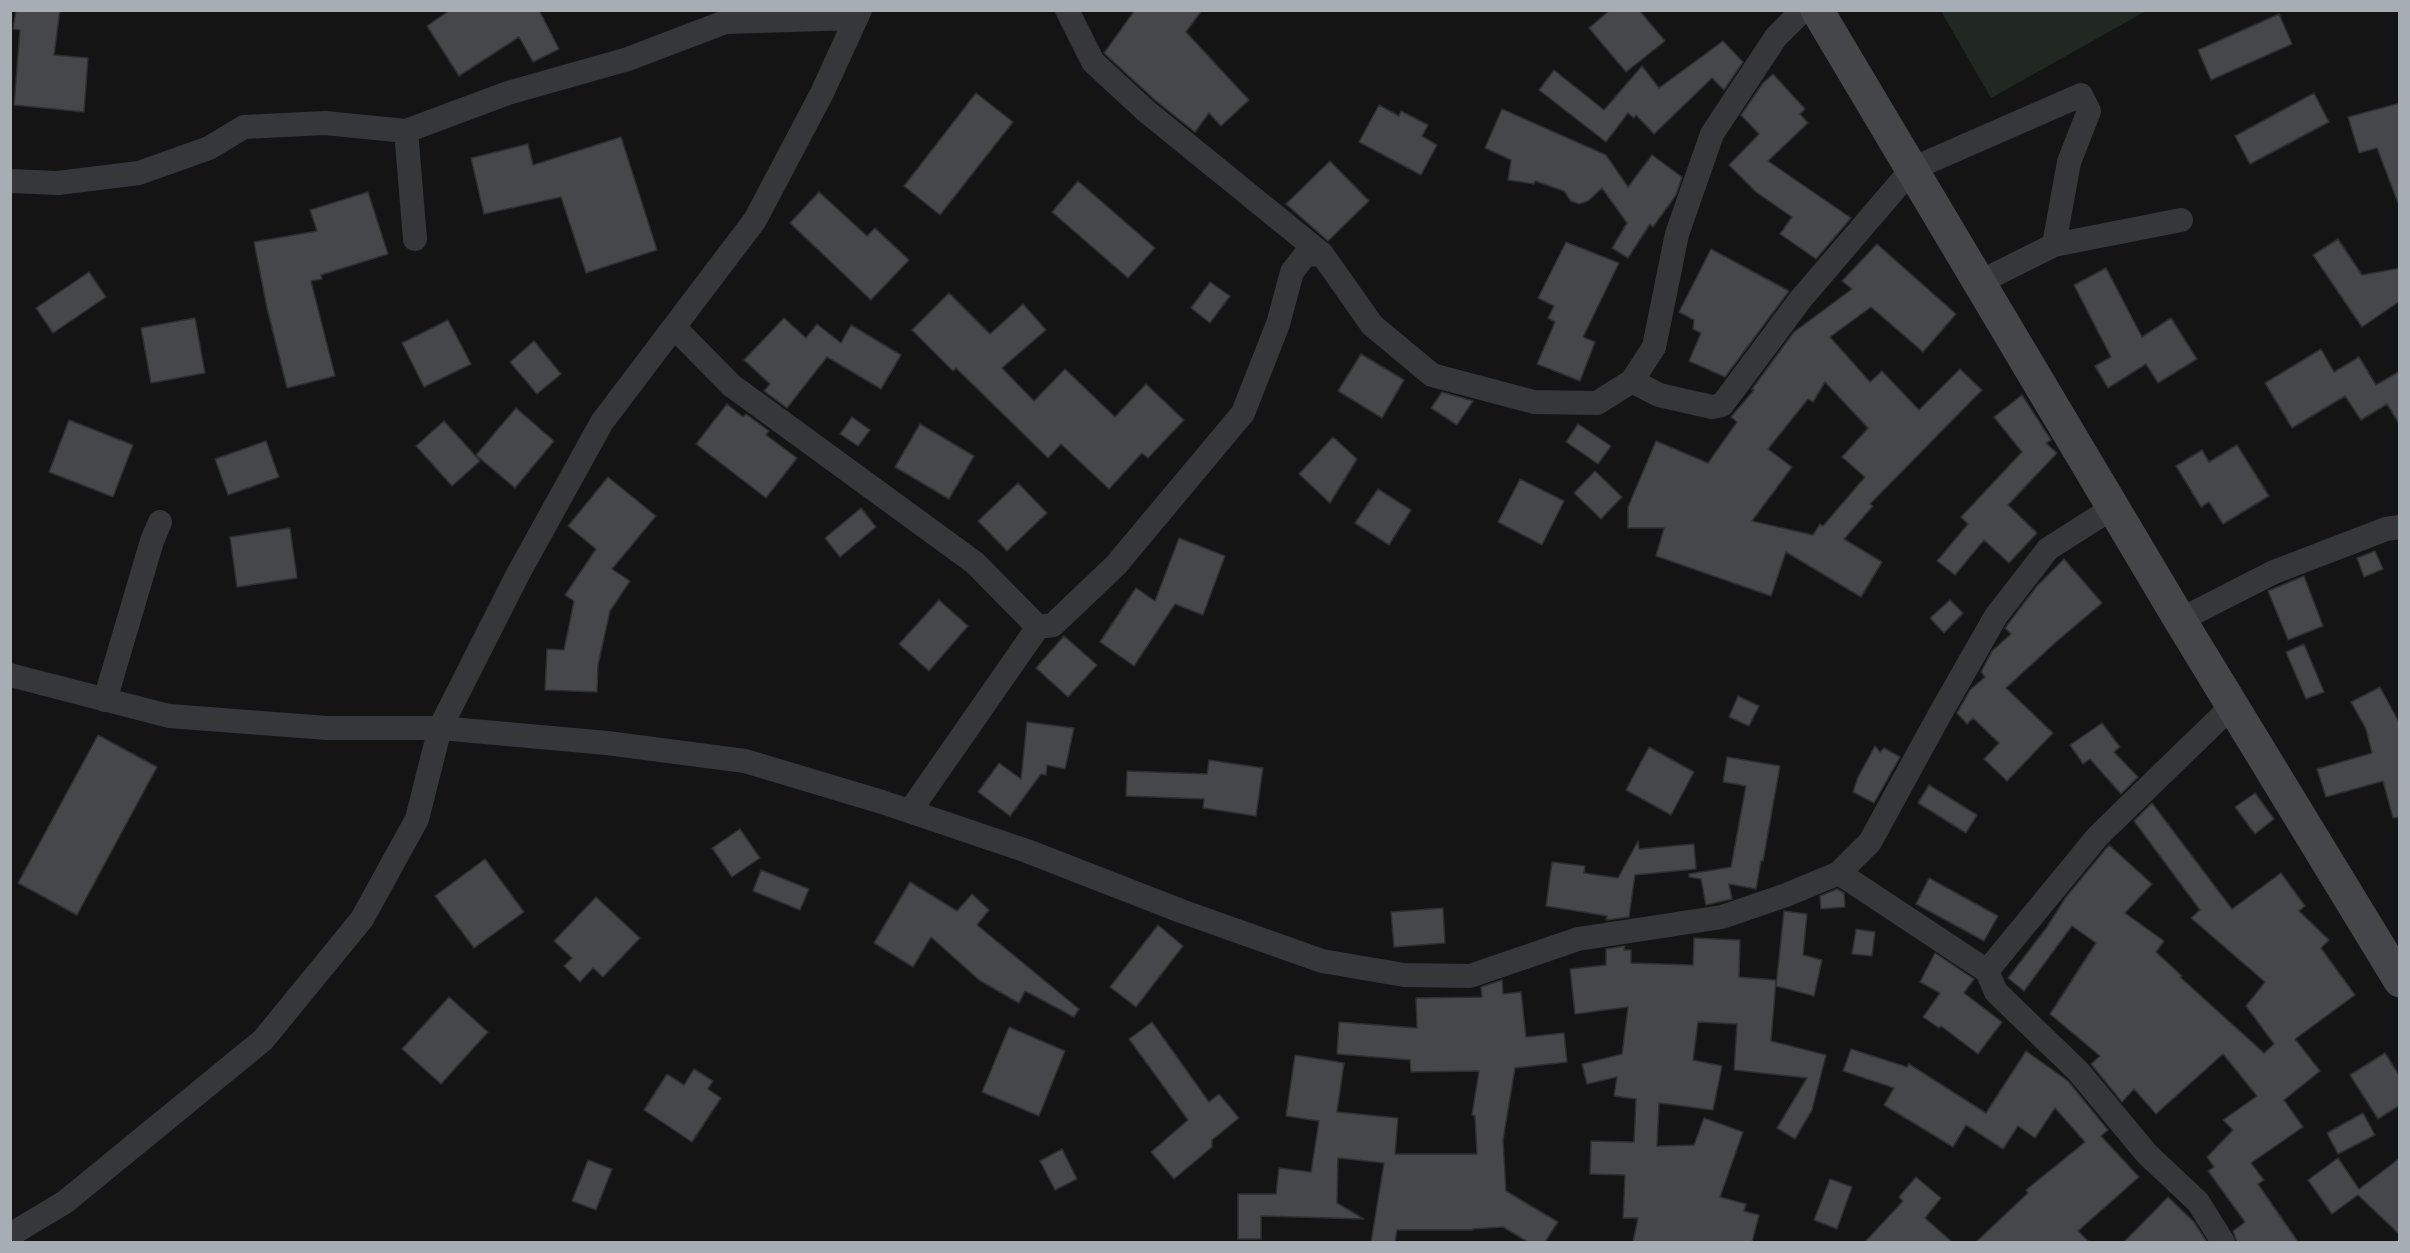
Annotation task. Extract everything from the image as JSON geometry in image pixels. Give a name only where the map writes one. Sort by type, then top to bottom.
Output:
[{"type":"main road","points":[[1817,10],[2180,620],[2400,981]]},
{"type":"street","points":[[1067,10],[1093,62],[1146,111],[1322,254],[1372,325],[1432,375],[1534,402],[1597,403],[1632,381],[1654,347],[1677,234],[1712,135],[1776,37],[1803,10]]},
{"type":"street","points":[[10,181],[58,183],[139,173],[209,148],[244,127],[325,123],[406,131],[508,93],[628,59],[725,22],[858,14],[822,93],[756,220],[602,422],[518,574],[440,728],[417,819],[362,919],[263,1040],[65,1202],[10,1234]]},
{"type":"street","points":[[1632,381],[1659,395],[1712,407],[1722,405],[1800,300],[1912,169],[2081,95],[2089,111],[2069,162],[2054,245]]},
{"type":"street","points":[[406,131],[415,239]]},
{"type":"street","points":[[1980,282],[2054,245],[2181,220]]},
{"type":"street","points":[[910,812],[1038,627],[1053,625],[1116,565],[1243,413],[1278,324],[1292,272],[1305,255],[1322,254]]},
{"type":"street","points":[[675,328],[731,385],[975,563],[1038,627]]},
{"type":"street","points":[[10,675],[169,716],[327,728],[440,728],[607,743],[745,761],[1027,851],[1181,911],[1322,961],[1404,975],[1470,976],[1578,939],[1722,917],[1786,895],[1839,873],[1870,842],[1996,616],[2048,549],[2114,507]]},
{"type":"street","points":[[105,700],[152,541],[160,522]]},
{"type":"street","points":[[2180,620],[2274,572],[2386,529],[2400,527]]},
{"type":"street","points":[[1987,971],[2098,836],[2232,706]]},
{"type":"street","points":[[1839,873],[1987,971],[1996,992],[2078,1071],[2147,1154],[2198,1202],[2223,1242]]},
{"type":"shaded area","points":[[1941,11],[2146,11],[1991,98]]},
{"type":"building","points":[[16,10],[60,10],[54,55],[88,58],[84,112],[14,105],[20,30],[13,29]]},
{"type":"building","points":[[450,10],[539,10],[559,49],[533,62],[519,37],[459,76],[427,26]]},
{"type":"building","points":[[1135,10],[1202,10],[1186,32],[1249,100],[1221,126],[1209,113],[1195,132],[1186,125],[1104,53]]},
{"type":"building","points":[[1610,10],[1639,10],[1665,41],[1626,72],[1589,28]]},
{"type":"building","points":[[2279,14],[2292,44],[2211,80],[2198,50]]},
{"type":"building","points":[[1723,41],[1743,62],[1724,90],[1712,78],[1654,134],[1636,115],[1634,118],[1628,113],[1606,142],[1539,90],[1554,70],[1604,110],[1642,66],[1659,88]]},
{"type":"building","points":[[1773,74],[1805,109],[1800,114],[1808,123],[1768,161],[1851,218],[1816,259],[1780,234],[1792,217],[1756,192],[1729,165],[1759,134],[1741,115],[1763,83]]},
{"type":"building","points":[[976,93],[1013,122],[940,215],[904,186]]},
{"type":"building","points":[[2314,93],[2329,122],[2250,164],[2235,136]]},
{"type":"building","points":[[2400,103],[2400,202],[2398,203],[2377,148],[2359,153],[2348,117]]},
{"type":"building","points":[[1379,105],[1399,116],[1401,111],[1428,125],[1422,136],[1437,145],[1421,175],[1359,142]]},
{"type":"building","points":[[1502,109],[1606,155],[1628,187],[1652,155],[1682,177],[1676,195],[1653,227],[1650,224],[1628,258],[1612,248],[1627,223],[1602,188],[1588,201],[1579,204],[1571,201],[1564,191],[1535,181],[1534,184],[1508,180],[1511,160],[1485,148]]},
{"type":"building","points":[[621,137],[657,250],[586,273],[561,197],[484,214],[471,158],[528,144],[533,165]]},
{"type":"building","points":[[1330,161],[1369,201],[1328,241],[1286,204]]},
{"type":"building","points":[[1078,181],[1155,248],[1128,278],[1052,212]]},
{"type":"building","points":[[368,192],[388,254],[321,275],[322,279],[311,281],[335,376],[287,388],[267,308],[254,242],[317,231],[310,210]]},
{"type":"building","points":[[819,192],[867,236],[875,228],[909,260],[871,300],[790,223]]},
{"type":"building","points":[[2338,239],[2362,275],[2400,268],[2400,301],[2362,327],[2313,255]]},
{"type":"building","points":[[1566,242],[1619,263],[1583,337],[1595,342],[1580,381],[1537,364],[1555,322],[1548,318],[1554,306],[1538,298]]},
{"type":"building","points":[[1877,244],[1956,314],[1923,352],[1871,307],[1830,337],[1870,382],[1882,371],[1919,410],[1960,369],[1982,390],[1870,504],[1873,506],[1844,539],[1882,562],[1861,597],[1786,552],[1771,596],[1656,556],[1664,528],[1628,528],[1628,507],[1656,441],[1708,463],[1737,422],[1731,417],[1754,390],[1752,389],[1794,332],[1852,289],[1842,281]],"holes":[[[1825,382],[1868,428],[1842,457],[1865,477],[1823,526],[1820,524],[1813,535],[1752,521],[1792,467],[1768,449],[1808,399],[1813,402]]]},
{"type":"building","points":[[1711,249],[1789,291],[1725,377],[1689,361],[1701,333],[1693,329],[1694,320],[1679,312]]},
{"type":"building","points":[[2106,268],[2142,337],[2171,318],[2197,359],[2158,383],[2146,364],[2108,388],[2095,366],[2111,357],[2074,285]]},
{"type":"building","points":[[89,272],[106,297],[53,333],[36,308]]},
{"type":"building","points":[[1210,282],[1230,296],[1210,323],[1191,308]]},
{"type":"building","points":[[949,293],[990,334],[1023,304],[1046,330],[1002,368],[1034,401],[1065,369],[1115,417],[1146,384],[1184,420],[1148,458],[1142,453],[1109,489],[1061,444],[1048,458],[956,368],[953,371],[912,330]]},
{"type":"building","points":[[195,318],[205,373],[151,383],[141,328]]},
{"type":"building","points":[[784,318],[806,338],[817,324],[841,343],[851,325],[901,355],[881,389],[827,357],[787,408],[764,391],[770,384],[744,360]]},
{"type":"building","points":[[448,320],[471,364],[424,387],[402,343]]},
{"type":"building","points":[[534,341],[561,374],[537,394],[510,362]]},
{"type":"building","points":[[2321,349],[2334,372],[2359,357],[2376,385],[2400,371],[2400,425],[2387,404],[2361,420],[2345,396],[2292,428],[2265,383]]},
{"type":"building","points":[[1361,354],[1404,380],[1382,418],[1338,391]]},
{"type":"building","points":[[1442,392],[1473,401],[1457,425],[1431,408]]},
{"type":"building","points":[[2022,395],[2051,440],[2046,443],[2057,453],[2008,505],[2037,533],[2009,563],[1984,540],[1955,575],[1937,561],[1968,524],[1961,517],[2022,452],[1994,417]]},
{"type":"building","points":[[727,404],[743,417],[746,414],[769,431],[766,435],[797,458],[766,498],[696,444]]},
{"type":"building","points":[[516,408],[554,441],[515,488],[476,455]]},
{"type":"building","points":[[852,417],[870,430],[858,446],[840,434]]},
{"type":"building","points":[[69,420],[133,445],[113,497],[49,472]]},
{"type":"building","points":[[444,421],[480,461],[452,486],[416,446]]},
{"type":"building","points":[[920,424],[974,456],[949,499],[895,467]]},
{"type":"building","points":[[1578,424],[1611,446],[1598,464],[1566,442]]},
{"type":"building","points":[[1333,437],[1357,459],[1330,503],[1299,474]]},
{"type":"building","points":[[266,441],[279,477],[228,495],[215,459]]},
{"type":"building","points":[[2237,445],[2269,496],[2223,524],[2209,502],[2201,507],[2176,466],[2202,450],[2209,462]]},
{"type":"building","points":[[1595,471],[1622,497],[1601,519],[1574,493]]},
{"type":"building","points":[[608,477],[656,516],[612,569],[630,581],[610,611],[598,665],[597,692],[545,690],[547,649],[564,650],[574,601],[565,595],[596,549],[568,526]]},
{"type":"building","points":[[1520,479],[1564,501],[1542,545],[1498,522]]},
{"type":"building","points":[[1018,483],[1047,513],[1007,551],[978,521]]},
{"type":"building","points":[[1378,489],[1411,510],[1389,545],[1355,523]]},
{"type":"building","points":[[861,508],[876,527],[840,557],[825,538]]},
{"type":"building","points":[[290,528],[297,578],[237,587],[230,537]]},
{"type":"building","points":[[1179,538],[1225,556],[1203,615],[1175,604],[1134,666],[1100,642],[1136,588],[1155,601]]},
{"type":"building","points":[[2375,551],[2383,569],[2364,577],[2357,558]]},
{"type":"building","points":[[2064,559],[2102,603],[2006,688],[2053,733],[2007,781],[1984,759],[1999,743],[1973,718],[1967,724],[1957,713],[1970,690],[1985,677],[1981,672],[1992,651],[2011,634],[2005,628],[2037,586]]},
{"type":"building","points":[[2304,576],[2323,626],[2288,640],[2268,591]]},
{"type":"building","points":[[939,600],[968,626],[929,671],[899,644]]},
{"type":"building","points":[[1950,600],[1963,613],[1944,633],[1930,618]]},
{"type":"building","points":[[1064,636],[1097,665],[1068,697],[1036,668]]},
{"type":"building","points":[[2304,644],[2324,692],[2306,699],[2286,652]]},
{"type":"building","points":[[2380,687],[2400,724],[2400,817],[2393,818],[2383,781],[2326,797],[2317,769],[2372,753],[2366,729],[2351,702]]},
{"type":"building","points":[[1738,696],[1759,706],[1749,726],[1729,717]]},
{"type":"building","points":[[1027,722],[1074,728],[1065,769],[1047,765],[1046,775],[1041,774],[1010,816],[978,792],[999,763],[1021,779]]},
{"type":"building","points":[[2102,723],[2120,747],[2114,752],[2138,777],[2121,794],[2090,759],[2083,764],[2070,745]]},
{"type":"building","points":[[98,735],[157,767],[77,915],[18,883]]},
{"type":"building","points":[[1875,746],[1880,752],[1884,748],[1900,757],[1874,803],[1853,792],[1858,777]]},
{"type":"building","points":[[1649,747],[1694,772],[1671,815],[1626,790]]},
{"type":"building","points":[[1727,757],[1780,766],[1756,889],[1729,884],[1732,899],[1706,905],[1701,879],[1689,877],[1689,874],[1731,867],[1746,786],[1723,782]]},
{"type":"building","points":[[1209,760],[1263,768],[1256,816],[1203,808],[1204,799],[1126,796],[1127,771],[1207,774]]},
{"type":"building","points":[[1929,785],[1977,815],[1966,833],[1918,803]]},
{"type":"building","points":[[2255,793],[2274,819],[2255,834],[2235,807]]},
{"type":"building","points":[[2152,803],[2232,909],[2281,873],[2305,906],[2299,911],[2329,940],[2321,948],[2355,995],[2295,1039],[2320,1071],[2284,1100],[2303,1127],[2251,1163],[2264,1180],[2258,1184],[2298,1242],[2237,1242],[2233,1231],[2245,1222],[2208,1171],[2214,1167],[2207,1157],[2233,1130],[2223,1120],[2257,1096],[2223,1054],[2156,1114],[2134,1089],[2122,1102],[2091,1064],[2100,1056],[2050,1014],[2096,943],[2072,926],[2024,991],[2008,978],[2047,927],[2066,897],[2109,845],[2152,884],[2125,913],[2164,941],[2156,952],[2182,976],[2180,977],[2264,1053],[2274,1044],[2246,1006],[2265,982],[2191,918],[2200,910],[2134,821]]},
{"type":"building","points":[[740,829],[760,858],[732,877],[712,848]]},
{"type":"building","points":[[1638,841],[1639,849],[1694,844],[1696,869],[1635,875],[1629,917],[1606,920],[1607,916],[1546,906],[1552,862],[1585,866],[1584,873],[1618,878]]},
{"type":"building","points":[[485,859],[524,912],[474,948],[435,896]]},
{"type":"building","points":[[761,870],[809,889],[800,910],[753,891]]},
{"type":"building","points":[[1929,878],[1998,916],[1984,941],[1916,904]]},
{"type":"building","points":[[910,882],[957,911],[972,894],[989,910],[977,925],[1079,1009],[1074,1017],[1025,991],[1019,1003],[979,980],[931,937],[913,967],[874,943]]},
{"type":"building","points":[[1837,889],[1844,893],[1845,907],[1821,909],[1820,896]]},
{"type":"building","points":[[596,897],[640,938],[603,977],[593,968],[580,982],[564,966],[572,958],[554,941]]},
{"type":"building","points":[[1443,908],[1445,943],[1394,947],[1391,912]]},
{"type":"building","points":[[1784,911],[1807,914],[1803,955],[1822,960],[1814,996],[1776,986]]},
{"type":"building","points":[[1158,925],[1183,946],[1136,1007],[1110,987]]},
{"type":"building","points":[[1856,929],[1875,932],[1872,956],[1852,954]]},
{"type":"building","points":[[1694,938],[1740,940],[1739,977],[1776,980],[1771,1041],[1826,1055],[1812,1110],[1795,1139],[1777,1128],[1807,1078],[1734,1070],[1737,1024],[1698,1022],[1693,1060],[1722,1066],[1713,1110],[1659,1103],[1657,1146],[1694,1145],[1704,1118],[1743,1132],[1720,1197],[1746,1204],[1744,1211],[1759,1215],[1752,1242],[1633,1242],[1638,1218],[1623,1218],[1625,1175],[1590,1174],[1591,1141],[1634,1142],[1636,1099],[1614,1096],[1617,1077],[1587,1084],[1582,1064],[1622,1054],[1628,1007],[1575,1014],[1570,969],[1606,965],[1606,949],[1625,946],[1624,950],[1631,950],[1631,963],[1693,965]]},
{"type":"building","points":[[1935,953],[1974,979],[1964,993],[2002,1022],[1978,1054],[1941,1026],[1939,1028],[1923,1017],[1940,993],[1920,982]]},
{"type":"building","points":[[1502,980],[1503,994],[1521,992],[1526,1037],[1564,1033],[1567,1062],[1515,1068],[1503,1140],[1506,1191],[1558,1222],[1545,1242],[1528,1242],[1503,1227],[1473,1230],[1397,1230],[1395,1242],[1371,1242],[1384,1163],[1338,1158],[1337,1203],[1364,1219],[1261,1216],[1261,1239],[1238,1239],[1238,1194],[1276,1194],[1279,1168],[1311,1172],[1319,1121],[1286,1116],[1295,1055],[1344,1063],[1337,1112],[1398,1118],[1395,1154],[1477,1154],[1475,1116],[1472,1115],[1479,1071],[1411,1072],[1410,1060],[1337,1054],[1339,1022],[1417,1028],[1416,998],[1482,997],[1481,987]]},
{"type":"building","points":[[449,997],[488,1032],[441,1084],[402,1049]]},
{"type":"building","points":[[1152,1022],[1209,1102],[1219,1094],[1239,1118],[1212,1140],[1212,1147],[1174,1179],[1151,1152],[1188,1120],[1129,1039]]},
{"type":"building","points":[[1009,1027],[1065,1051],[1039,1116],[982,1092]]},
{"type":"building","points":[[1851,1049],[1907,1067],[1909,1064],[1986,1113],[2026,1051],[2068,1081],[2108,1130],[2101,1136],[2139,1177],[2078,1231],[2089,1242],[1976,1242],[2028,1193],[2026,1190],[2085,1142],[2055,1108],[2035,1138],[2018,1126],[2003,1149],[1966,1125],[1953,1147],[1884,1105],[1894,1088],[1843,1071]]},
{"type":"building","points":[[2385,1053],[2400,1077],[2400,1105],[2378,1119],[2350,1075]]},
{"type":"building","points":[[694,1069],[713,1081],[708,1089],[721,1098],[692,1142],[644,1110],[667,1074],[684,1085]]},
{"type":"building","points":[[2363,1113],[2375,1135],[2338,1154],[2327,1133]]},
{"type":"building","points":[[1062,1149],[1077,1179],[1055,1190],[1040,1161]]},
{"type":"building","points":[[2338,1158],[2359,1189],[2400,1158],[2400,1235],[2358,1195],[2332,1214],[2308,1180]]},
{"type":"building","points":[[588,1160],[612,1169],[596,1210],[572,1201]]},
{"type":"building","points":[[1916,1177],[1941,1198],[1925,1218],[1952,1242],[1865,1242],[1903,1201],[1899,1197]]},
{"type":"building","points":[[1830,1179],[1852,1187],[1837,1229],[1814,1220]]},
{"type":"building","points":[[2168,1197],[2194,1222],[2207,1242],[2124,1242]]}]
